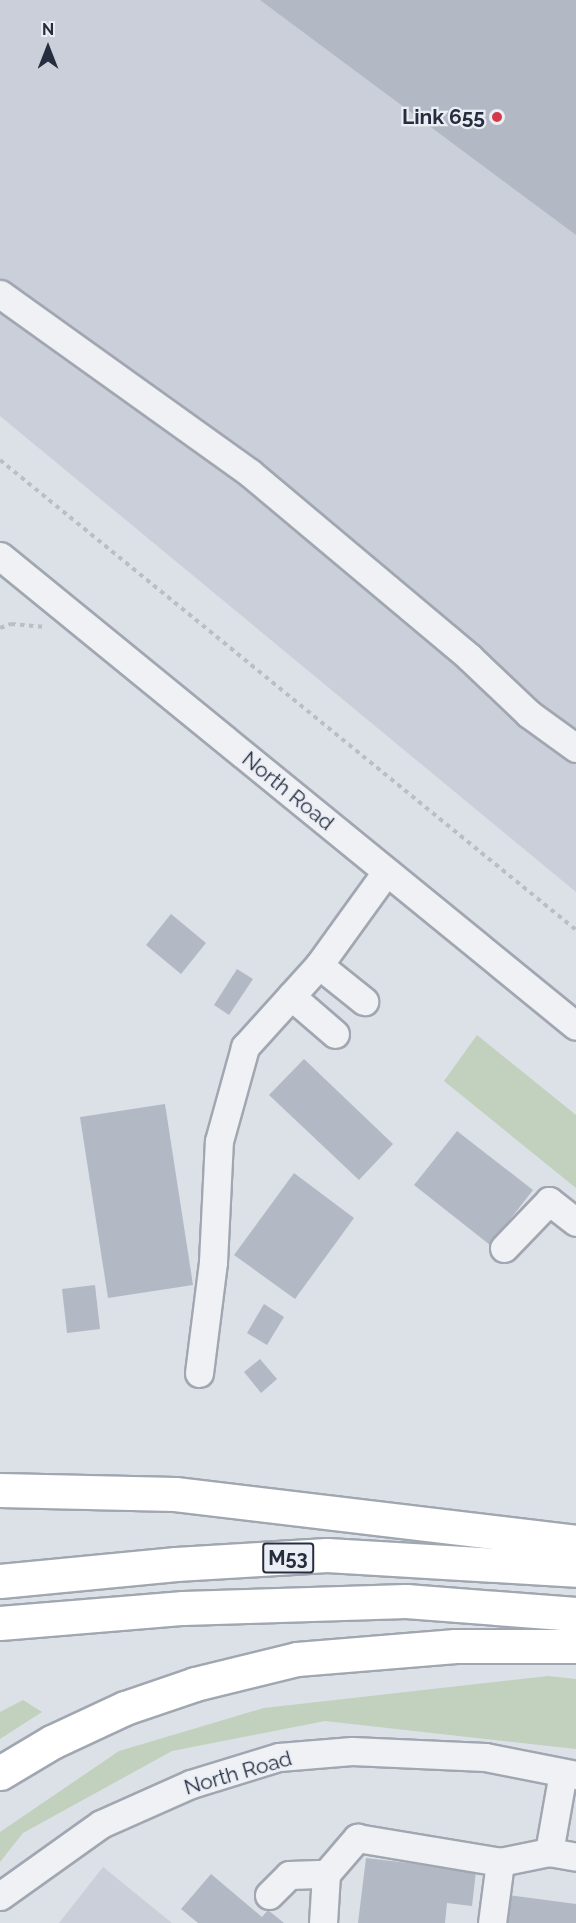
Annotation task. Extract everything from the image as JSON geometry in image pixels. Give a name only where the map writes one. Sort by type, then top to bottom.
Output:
[{"type":"highway","points":[[0,1490],[175,1494],[576,1542]]},
{"type":"highway","name":"M53","points":[[0,1581],[176,1564],[327,1556],[576,1570]]},
{"type":"highway","name":"M53","points":[[0,1623],[183,1608],[406,1601],[576,1614]]},
{"type":"highway","points":[[0,1773],[52,1742],[125,1708],[195,1684],[297,1659],[455,1646],[576,1646]]},
{"type":"street","points":[[0,294],[250,473],[469,657],[529,714],[576,748]]},
{"type":"street","name":"North Road","points":[[0,556],[576,1026]]},
{"type":"street","points":[[199,1373],[213,1262],[219,1141],[245,1047],[319,965],[386,872]]},
{"type":"street","points":[[319,965],[364,1001]]},
{"type":"street","points":[[291,996],[335,1034]]},
{"type":"street","points":[[504,1248],[549,1201],[576,1222]]},
{"type":"street","name":"North Road","points":[[0,1896],[101,1824],[191,1784],[279,1757],[352,1751],[485,1757],[570,1774]]},
{"type":"street","points":[[549,1852],[570,1774]]},
{"type":"street","points":[[323,1923],[326,1874],[357,1838],[500,1862],[549,1852],[576,1857]]},
{"type":"street","points":[[492,1923],[500,1862]]},
{"type":"street","points":[[269,1895],[288,1875],[326,1874]]},
{"type":"path","points":[[0,460],[576,930]]},
{"type":"shaded area","points":[[0,0],[576,0],[576,892],[0,416]]},
{"type":"shaded area","points":[[103,1867],[172,1923],[59,1923]]},
{"type":"green space","points":[[477,1035],[576,1115],[576,1188],[444,1081]]},
{"type":"green space","points":[[548,1676],[576,1679],[576,1749],[325,1721],[172,1751],[23,1833],[0,1862],[0,1832],[119,1751],[264,1708]]},
{"type":"green space","points":[[23,1700],[42,1712],[0,1739],[0,1712]]},
{"type":"building","name":"Link 655","points":[[260,0],[576,0],[576,235]]},
{"type":"building","points":[[171,914],[206,943],[181,974],[146,945]]},
{"type":"building","points":[[237,969],[253,979],[229,1015],[214,1005]]},
{"type":"building","points":[[304,1059],[393,1144],[359,1180],[269,1095]]},
{"type":"building","points":[[165,1104],[193,1285],[108,1298],[80,1117]]},
{"type":"building","points":[[457,1131],[533,1190],[490,1245],[414,1185]]},
{"type":"building","points":[[294,1173],[354,1218],[295,1299],[234,1255]]},
{"type":"building","points":[[95,1285],[100,1329],[67,1333],[62,1289]]},
{"type":"building","points":[[264,1304],[284,1317],[267,1345],[247,1333]]},
{"type":"building","points":[[260,1359],[277,1379],[261,1393],[244,1372]]},
{"type":"building","points":[[366,1858],[476,1871],[472,1906],[447,1903],[445,1923],[358,1923]]},
{"type":"building","points":[[211,1874],[262,1917],[268,1910],[284,1923],[198,1923],[181,1909]]},
{"type":"building","points":[[508,1895],[576,1904],[576,1923],[504,1923]]},
{"type":"place","name":"Link 655","points":[[497,117]]}]
